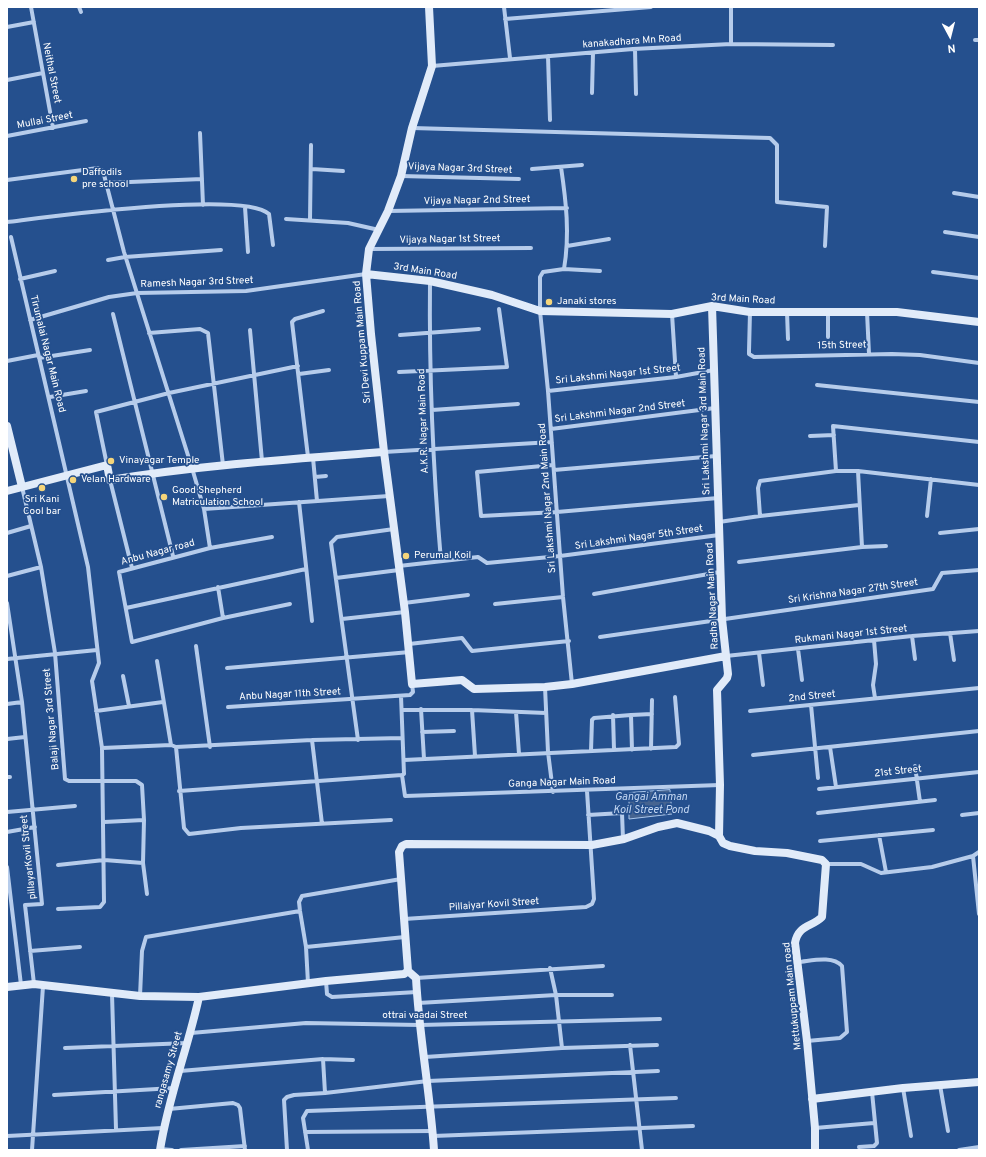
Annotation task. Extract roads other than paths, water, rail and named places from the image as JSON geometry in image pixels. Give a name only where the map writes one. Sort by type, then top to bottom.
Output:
[{"type":"street","name":"Neithal Street","points":[[31,7],[53,128]]},
{"type":"street","name":"Sri Devi Kuppam Main Road","points":[[412,684],[405,607],[384,452],[366,274],[369,249],[380,230],[401,176],[412,128],[432,66],[429,7]]},
{"type":"street","points":[[504,7],[510,58]]},
{"type":"street","points":[[505,19],[651,7]]},
{"type":"street","points":[[731,7],[731,44]]},
{"type":"street","points":[[7,27],[34,22]]},
{"type":"street","name":"kanakadhara Mn Road","points":[[432,66],[510,58],[635,49],[731,44],[833,45]]},
{"type":"street","points":[[635,49],[636,94]]},
{"type":"street","points":[[592,53],[592,93]]},
{"type":"street","points":[[548,56],[550,120]]},
{"type":"street","points":[[7,80],[43,73]]},
{"type":"street","name":"Mullai Street","points":[[7,136],[86,121]]},
{"type":"street","points":[[412,128],[770,138],[777,145],[777,202],[827,207],[825,246]]},
{"type":"street","points":[[200,133],[203,204]]},
{"type":"street","points":[[310,220],[312,169],[311,145]]},
{"type":"street","points":[[532,169],[582,165]]},
{"type":"street","points":[[561,166],[567,208],[567,246],[564,269],[600,271]]},
{"type":"street","points":[[7,180],[98,168],[103,171],[125,257],[170,393],[204,509],[210,548]]},
{"type":"street","points":[[312,169],[343,171]]},
{"type":"street","name":"Vijaya Nagar 3rd Street","points":[[401,176],[519,179]]},
{"type":"street","points":[[106,183],[202,179]]},
{"type":"street","points":[[954,193],[979,197]]},
{"type":"street","points":[[7,222],[112,209],[203,204],[260,208],[270,214],[273,245]]},
{"type":"street","points":[[245,207],[248,252]]},
{"type":"street","name":"Vijaya Nagar 2nd Street","points":[[388,211],[567,208]]},
{"type":"street","points":[[286,219],[348,223],[380,230]]},
{"type":"street","points":[[945,232],[979,237]]},
{"type":"street","name":"Tirumalai Nagar Main Road","points":[[11,237],[39,357],[50,397],[88,567],[99,663],[92,681],[102,748],[104,898],[102,906],[58,909]]},
{"type":"street","points":[[567,246],[609,239]]},
{"type":"street","name":"Vijaya Nagar 1st Street","points":[[369,249],[531,248]]},
{"type":"street","points":[[108,260],[125,257],[221,250]]},
{"type":"street","name":"Sri Lakshmi Nagar 2nd Main Road","points":[[564,269],[543,272],[540,275],[540,311],[548,391],[563,597],[569,642],[572,684]]},
{"type":"street","points":[[20,279],[55,271]]},
{"type":"street","points":[[933,272],[979,278]]},
{"type":"street","name":"3rd Main Road","points":[[366,274],[430,281],[492,295],[540,311],[672,314],[712,306],[750,312],[897,312],[979,322]]},
{"type":"street","name":"Ramesh Nagar 3rd Street","points":[[30,320],[109,297],[137,293],[246,291],[366,274]]},
{"type":"street","name":"A.K.R. Nagar Main Road","points":[[430,281],[430,370],[434,487],[441,561]]},
{"type":"street","name":"Sri Lakshmi Nagar 3rd Main Road","points":[[712,306],[716,456],[720,535]]},
{"type":"street","points":[[399,372],[507,367],[499,309]]},
{"type":"street","points":[[317,501],[315,477],[310,458],[293,321],[323,311]]},
{"type":"street","name":"15th Street","points":[[750,312],[749,351],[751,356],[869,354],[920,355],[979,363]]},
{"type":"street","points":[[787,312],[788,339]]},
{"type":"street","points":[[828,312],[828,337]]},
{"type":"street","points":[[867,312],[869,354]]},
{"type":"street","points":[[112,314],[173,556]]},
{"type":"street","points":[[672,314],[676,377]]},
{"type":"street","points":[[149,332],[200,329],[207,331],[215,384],[223,465]]},
{"type":"street","points":[[400,335],[479,329]]},
{"type":"street","points":[[250,330],[262,461]]},
{"type":"street","points":[[7,361],[90,350]]},
{"type":"street","points":[[132,568],[110,480],[96,412],[170,393],[298,366]]},
{"type":"street","points":[[299,374],[329,370]]},
{"type":"street","name":"Sri Lakshmi Nagar 1st Street","points":[[548,391],[676,377],[714,370]]},
{"type":"street","points":[[817,385],[979,402]]},
{"type":"street","points":[[50,397],[86,391]]},
{"type":"street","points":[[432,410],[518,404]]},
{"type":"street","name":"Sri Lakshmi Nagar 2nd Street","points":[[551,429],[715,408]]},
{"type":"street","points":[[7,426],[22,487]]},
{"type":"street","points":[[836,471],[834,426],[979,442]]},
{"type":"street","points":[[810,436],[834,435]]},
{"type":"street","points":[[110,480],[152,473],[262,461],[552,442]]},
{"type":"street","points":[[554,470],[716,456]]},
{"type":"street","points":[[7,491],[107,465]]},
{"type":"street","points":[[553,465],[477,472],[481,516],[557,512],[718,498]]},
{"type":"street","points":[[760,516],[758,488],[760,481],[836,471],[858,471],[979,485]]},
{"type":"street","points":[[858,471],[862,547]]},
{"type":"street","points":[[315,477],[326,476]]},
{"type":"street","points":[[927,516],[931,479]]},
{"type":"street","name":"Balaji Nagar 3rd Street","points":[[22,487],[32,526],[55,653],[65,777],[69,781],[102,781]]},
{"type":"street","points":[[204,509],[389,496]]},
{"type":"street","points":[[299,502],[312,621]]},
{"type":"street","points":[[719,522],[859,505]]},
{"type":"street","points":[[7,533],[32,526]]},
{"type":"street","points":[[358,740],[348,657],[331,543],[334,538],[394,529]]},
{"type":"street","points":[[940,533],[979,529]]},
{"type":"street","name":"Sri Lakshmi Nagar 5th Street","points":[[441,561],[478,557],[488,563],[560,556],[720,535]]},
{"type":"street","name":"Radha Nagar Main Road","points":[[720,535],[722,619],[726,656]]},
{"type":"street","name":"Anbu Nagar road","points":[[223,618],[132,642],[119,572],[173,556],[272,537]]},
{"type":"street","points":[[739,562],[862,547],[886,546]]},
{"type":"street","points":[[336,578],[441,561]]},
{"type":"street","points":[[7,576],[40,567]]},
{"type":"street","points":[[126,608],[306,569]]},
{"type":"street","name":"Sri Krishna Nagar 27th Street","points":[[722,619],[932,589],[942,573],[979,570]]},
{"type":"street","points":[[594,594],[721,572]]},
{"type":"street","points":[[218,587],[223,618],[290,604]]},
{"type":"street","points":[[342,619],[468,595]]},
{"type":"street","points":[[495,604],[563,597]]},
{"type":"street","name":"pillayarKovil Street","points":[[7,603],[22,702],[42,904],[25,905],[34,984]]},
{"type":"street","points":[[600,637],[722,619]]},
{"type":"street","name":"Rukmani Nagar 1st Street","points":[[726,656],[912,636],[979,631]]},
{"type":"street","points":[[950,633],[954,660]]},
{"type":"street","points":[[912,636],[915,660]]},
{"type":"street","points":[[227,668],[348,657],[462,638],[472,651],[569,642]]},
{"type":"street","points":[[874,640],[876,664],[873,687],[875,698]]},
{"type":"street","points":[[196,646],[210,747]]},
{"type":"street","points":[[798,649],[802,680]]},
{"type":"street","points":[[7,659],[97,650]]},
{"type":"street","points":[[759,653],[763,685]]},
{"type":"street","points":[[353,700],[412,695],[412,684],[456,679],[466,681],[474,689],[545,687],[572,684],[726,656],[727,678],[717,690],[720,785],[719,836]]},
{"type":"street","points":[[157,661],[171,745]]},
{"type":"street","points":[[123,676],[129,706]]},
{"type":"street","points":[[545,687],[548,752],[553,792]]},
{"type":"street","name":"2nd Street","points":[[750,711],[979,688]]},
{"type":"street","points":[[179,791],[317,783],[402,775],[404,774],[404,760],[402,738],[402,696]]},
{"type":"street","points":[[404,760],[548,752],[632,750],[679,746],[675,697]]},
{"type":"street","name":"Anbu Nagar 11th Street","points":[[228,707],[353,700]]},
{"type":"street","points":[[651,749],[652,700]]},
{"type":"street","points":[[7,704],[22,702]]},
{"type":"street","points":[[96,711],[163,702]]},
{"type":"street","points":[[811,705],[818,778]]},
{"type":"street","points":[[421,709],[424,759]]},
{"type":"street","points":[[403,710],[472,710],[546,713]]},
{"type":"street","points":[[472,710],[475,756]]},
{"type":"street","points":[[516,712],[519,754]]},
{"type":"street","points":[[591,751],[592,720],[594,718],[613,715],[652,714]]},
{"type":"street","points":[[613,715],[614,750]]},
{"type":"street","points":[[631,715],[632,750]]},
{"type":"street","points":[[422,732],[454,731]]},
{"type":"street","points":[[753,755],[979,731]]},
{"type":"street","points":[[7,739],[25,737]]},
{"type":"street","points":[[102,748],[171,745],[176,747],[210,747],[312,740],[402,738]]},
{"type":"street","points":[[312,740],[322,824]]},
{"type":"street","points":[[176,747],[179,791],[184,828],[189,834],[241,828],[391,820]]},
{"type":"street","points":[[830,747],[836,787]]},
{"type":"street","points":[[915,766],[920,802]]},
{"type":"street","name":"21st Street","points":[[819,789],[979,772]]},
{"type":"street","name":"Ganga Nagar Main Road","points":[[402,775],[405,796],[587,791],[720,785]]},
{"type":"street","points":[[102,781],[140,782],[143,789],[143,863],[147,894]]},
{"type":"street","points":[[587,791],[588,815],[592,845]]},
{"type":"street","points":[[818,813],[935,800]]},
{"type":"street","points":[[7,812],[75,806]]},
{"type":"street","points":[[588,815],[622,813],[624,839]]},
{"type":"street","points":[[962,814],[979,813]]},
{"type":"street","points":[[104,822],[144,820]]},
{"type":"street","points":[[434,1150],[432,1108],[420,1025],[416,978],[408,971],[399,852],[402,846],[406,844],[592,845],[624,839],[658,827],[677,823],[709,831],[719,836],[723,842],[730,846],[755,852],[787,853],[822,860],[826,864],[861,864],[876,872],[932,867],[973,856],[979,852]]},
{"type":"street","points":[[7,832],[35,827]]},
{"type":"street","points":[[820,841],[933,830]]},
{"type":"street","points":[[879,835],[886,872]]},
{"type":"street","name":"Pillaiyar Kovil Street","points":[[404,919],[586,907],[592,904],[594,900],[592,845]]},
{"type":"street","points":[[973,856],[977,882],[979,914]]},
{"type":"street","points":[[58,865],[104,860],[143,863]]},
{"type":"street","name":"Mettukuppam Main road","points":[[815,1150],[815,1128],[807,1041],[795,943],[799,932],[804,927],[822,917],[826,864]]},
{"type":"street","points":[[7,867],[20,985]]},
{"type":"street","points":[[308,984],[306,947],[299,902],[302,896],[401,879]]},
{"type":"street","points":[[140,996],[142,952],[146,938],[300,911]]},
{"type":"street","points":[[306,947],[405,937]]},
{"type":"street","points":[[30,951],[80,947]]},
{"type":"street","points":[[798,962],[828,960],[838,962],[842,966],[847,1032],[840,1038],[807,1041]]},
{"type":"street","points":[[416,978],[550,968],[603,966]]},
{"type":"street","points":[[550,968],[556,995],[562,1048]]},
{"type":"street","points":[[7,987],[34,984],[112,994],[199,997],[326,981],[404,974],[408,971]]},
{"type":"street","points":[[326,981],[327,994],[332,997],[417,992]]},
{"type":"street","points":[[32,1150],[43,986]]},
{"type":"street","points":[[112,994],[116,1129]]},
{"type":"street","points":[[418,1003],[556,995],[612,995]]},
{"type":"street","name":"rangasamy Street","points":[[160,1150],[163,1128],[191,1033],[199,997]]},
{"type":"street","name":"ottrai vaadai Street","points":[[191,1033],[306,1023],[420,1025],[660,1019]]},
{"type":"street","points":[[65,1048],[187,1043]]},
{"type":"street","points":[[630,1045],[642,1150]]},
{"type":"street","points":[[425,1057],[562,1048],[657,1045]]},
{"type":"street","points":[[179,1071],[323,1059],[353,1060]]},
{"type":"street","points":[[323,1059],[325,1093]]},
{"type":"street","points":[[287,1150],[284,1100],[287,1097],[294,1095],[325,1093],[428,1080],[658,1072]]},
{"type":"street","points":[[812,1099],[903,1088],[979,1082]]},
{"type":"street","points":[[940,1085],[948,1131]]},
{"type":"street","points":[[54,1095],[174,1088]]},
{"type":"street","points":[[903,1088],[911,1136]]},
{"type":"street","points":[[859,1147],[877,1144],[872,1092]]},
{"type":"street","points":[[308,1150],[303,1118],[306,1111],[636,1101],[676,1098]]},
{"type":"street","points":[[168,1109],[233,1103],[238,1105],[240,1108],[245,1148],[181,1150]]},
{"type":"street","points":[[815,1128],[874,1123]]},
{"type":"street","points":[[305,1132],[433,1133],[693,1126]]},
{"type":"street","points":[[7,1136],[116,1129],[163,1128]]},
{"type":"street","points":[[959,1150],[979,1147]]},
{"type":"street","points":[[160,1150],[172,1150]]},
{"type":"water","name":"Gangai Amman Koil Street Pond","points":[[670,790],[672,814],[629,819],[629,793]]},
{"type":"place","name":"Daffodils pre school","points":[[74,179]]},
{"type":"place","name":"Janaki stores","points":[[549,302]]},
{"type":"place","name":"Vinayagar Temple","points":[[111,461]]},
{"type":"place","name":"Velan Hardware","points":[[73,480]]},
{"type":"place","name":"Sri Kani Cool bar","points":[[42,488]]},
{"type":"place","name":"Good Shepherd Matriculation School","points":[[164,497]]},
{"type":"place","name":"Perumal Koil","points":[[406,556]]}]
